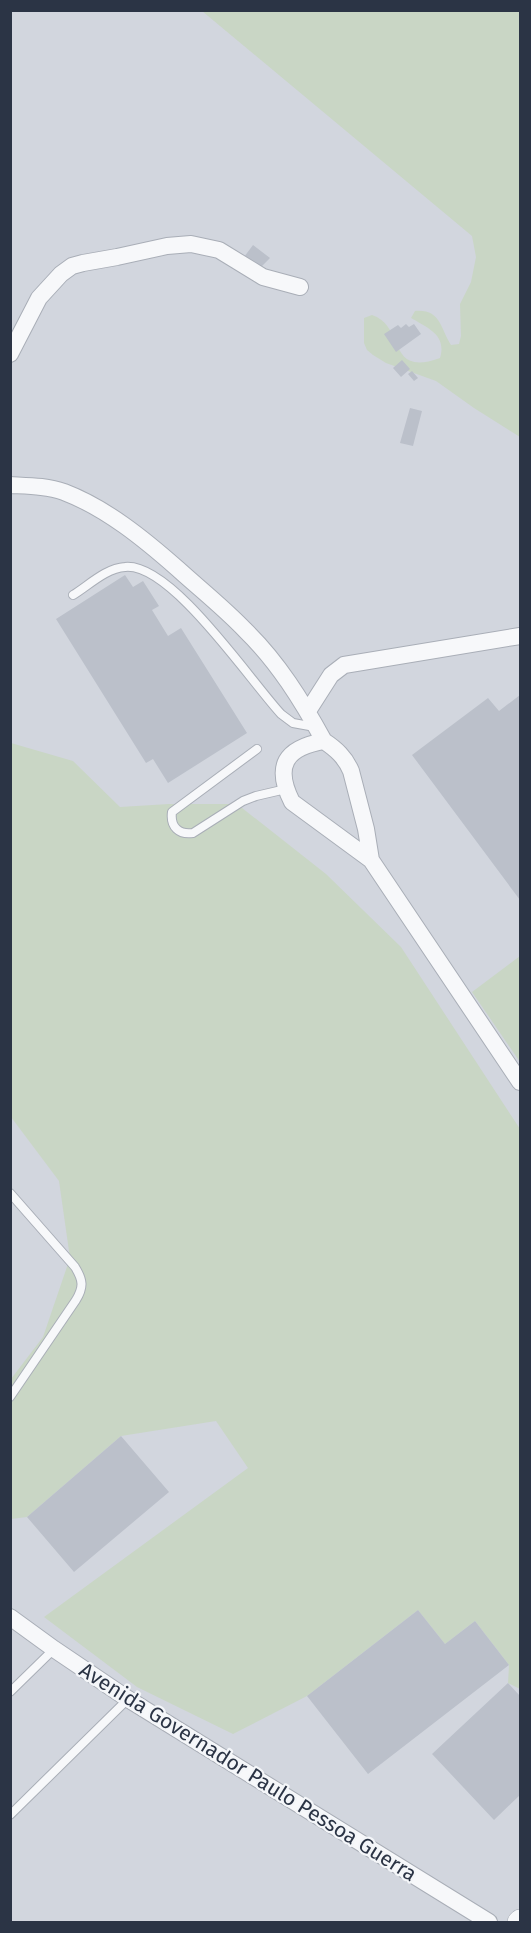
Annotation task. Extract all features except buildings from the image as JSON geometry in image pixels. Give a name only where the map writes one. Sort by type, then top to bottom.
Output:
[{"type":"street","points":[[10,354],[39,298],[61,274],[83,262],[117,258],[167,246],[191,244],[219,250],[263,277],[300,287]]},
{"type":"street","points":[[10,485],[41,486],[64,492],[86,502],[139,537],[246,631],[274,663],[308,711],[320,734],[343,756],[351,771],[366,829],[371,860]]},
{"type":"street","points":[[308,711],[330,675],[344,665],[520,636]]},
{"type":"street","points":[[320,734],[293,752],[287,762],[282,776],[292,802],[371,860],[520,1082]]},
{"type":"street","name":"Avenida Governador Paulo Pessoa Guerra","points":[[10,1617],[128,1699],[489,1923]]},
{"type":"lane","points":[[74,596],[114,568],[128,566],[146,572],[183,599],[219,637],[281,714],[293,723],[320,734]]},
{"type":"lane","points":[[257,749],[172,812],[174,826],[178,832],[193,834],[243,801],[286,789]]},
{"type":"lane","points":[[10,1193],[75,1267],[80,1275],[82,1286],[76,1300],[10,1397]]},
{"type":"lane","points":[[10,1692],[54,1649]]},
{"type":"lane","points":[[10,1815],[128,1699]]},
{"type":"shaded area","points":[[11,11],[520,11],[520,1922],[11,1922]]},
{"type":"green space","points":[[202,11],[520,11],[520,437],[436,381],[386,363],[367,350],[364,343],[364,318],[372,315],[389,329],[398,348],[411,361],[423,362],[440,358],[441,343],[438,338],[429,329],[411,318],[415,311],[424,311],[435,316],[439,321],[451,345],[459,344],[460,304],[471,282],[476,257],[472,236]]},
{"type":"green space","points":[[11,743],[73,761],[120,807],[237,804],[326,874],[401,947],[520,1129],[520,1689],[508,1683],[509,1665],[475,1621],[445,1644],[418,1610],[307,1696],[233,1734],[137,1687],[44,1617],[248,1468],[216,1421],[121,1436],[27,1517],[11,1519],[11,1379],[43,1337],[70,1258],[59,1181],[11,1117]]},
{"type":"green space","points":[[520,956],[520,1062],[472,992]]}]
